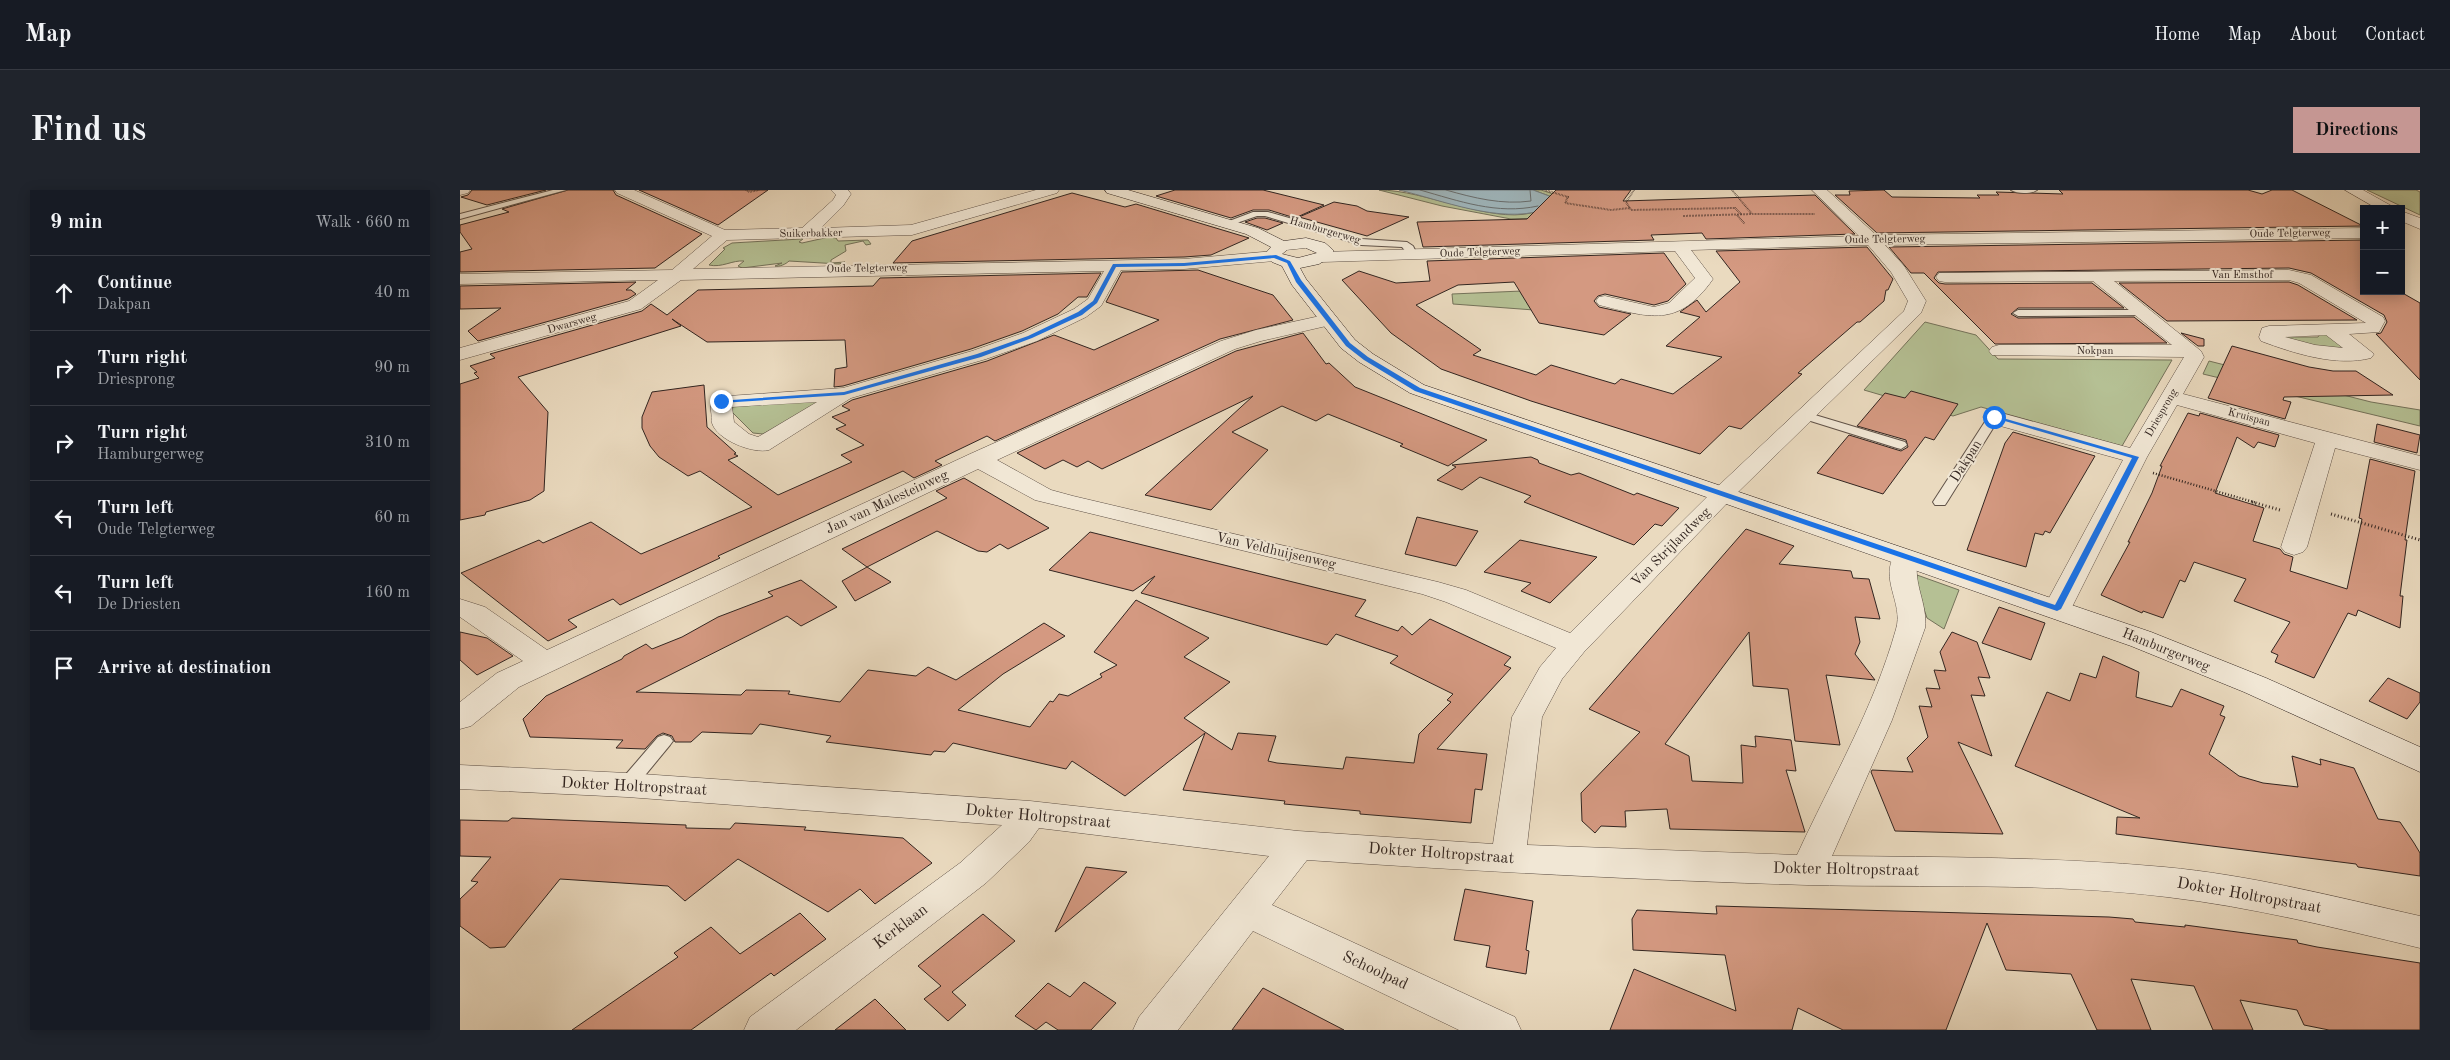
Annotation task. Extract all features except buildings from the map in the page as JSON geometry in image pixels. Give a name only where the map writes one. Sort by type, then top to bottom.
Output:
[{"type":"street","name":"Suikerbakker","points":[[622,190],[722,235],[899,232],[912,230],[1052,190]]},
{"type":"street","points":[[805,234],[838,203],[844,194],[838,190]]},
{"type":"street","name":"Hamburgerweg","points":[[1112,190],[1252,231],[1282,255],[1291,271],[1307,289],[1348,344],[1366,358],[1418,389],[2141,639],[2254,685],[2420,760]]},
{"type":"street","points":[[1819,190],[1871,240]]},
{"type":"street","points":[[2352,190],[2382,205]]},
{"type":"street","points":[[2405,216],[2420,224]]},
{"type":"street","name":"Hamburgerweg","points":[[1225,222],[1276,231],[1301,243],[1318,246],[1319,256]]},
{"type":"street","points":[[887,244],[899,232]]},
{"type":"street","name":"Oude Telgterweg","points":[[460,279],[675,276],[862,269],[1184,264],[1282,255],[1410,256],[1871,240],[2360,232]]},
{"type":"street","points":[[2405,232],[2420,232]]},
{"type":"street","points":[[675,276],[722,235]]},
{"type":"street","points":[[2000,238],[2046,276]]},
{"type":"street","name":"Van Strijlandweg","points":[[1508,859],[1527,717],[1550,674],[1574,645],[1723,494],[1912,313],[1917,301],[1910,286],[1871,240]]},
{"type":"street","points":[[1282,255],[1301,243]]},
{"type":"street","points":[[1606,301],[1654,312],[1675,307],[1704,279],[1680,246]]},
{"type":"street","points":[[1307,289],[1319,256]]},
{"type":"street","points":[[862,269],[875,257]]},
{"type":"street","points":[[844,394],[761,445],[741,439],[723,424],[721,401],[844,394],[979,356],[1060,324],[1095,302],[1115,265]]},
{"type":"street","name":"Van Emsthof","points":[[1945,277],[2290,275],[2305,279],[2376,321],[2372,328],[2331,330]]},
{"type":"street","name":"Dwarsweg","points":[[460,354],[635,305],[675,276]]},
{"type":"street","points":[[2097,276],[2191,350]]},
{"type":"street","name":"Jan van Malesteinweg","points":[[460,718],[508,680],[978,459],[1228,345],[1256,336],[1329,320]]},
{"type":"street","name":"Nokpan","points":[[1999,351],[2191,350]]},
{"type":"street","name":"Driesprong","points":[[2057,609],[2133,462],[2194,357],[2191,350]]},
{"type":"street","name":"Kruispan","points":[[2171,397],[2420,464]]},
{"type":"street","name":"Dakpan","points":[[1994,417],[2133,462]]},
{"type":"street","points":[[2294,547],[2328,439]]},
{"type":"street","name":"Van Veldhuijsenweg","points":[[978,459],[1043,495],[1429,588],[1456,596],[1574,645]]},
{"type":"street","points":[[1808,870],[1890,690],[1912,625],[1900,570],[1906,558]]},
{"type":"street","points":[[460,608],[476,612],[545,662]]},
{"type":"street","name":"Dokter Holtropstraat","points":[[460,778],[627,785],[1030,814],[1298,845],[1508,859],[1808,870],[2044,873],[2166,882],[2287,901],[2420,932]]},
{"type":"street","name":"Kerklaan","points":[[764,1030],[973,873],[1011,838],[1030,814]]},
{"type":"street","points":[[1152,1030],[1248,911],[1298,845]]},
{"type":"street","name":"Schoolpad","points":[[1248,911],[1502,1030]]},
{"type":"lane","points":[[460,217],[562,190]]},
{"type":"lane","points":[[2015,190],[2033,190]]},
{"type":"lane","name":"Hamburgerweg","points":[[1225,222],[1256,214],[1265,214],[1361,242],[1404,244],[1410,248],[1410,256]]},
{"type":"lane","points":[[2018,313],[2144,313]]},
{"type":"lane","points":[[1805,416],[1901,445]]},
{"type":"lane","name":"Dakpan","points":[[1940,502],[1994,417]]},
{"type":"lane","points":[[627,785],[664,742]]},
{"type":"path","points":[[746,190],[749,192],[759,190]]},
{"type":"path","points":[[1545,190],[1568,197],[1565,203],[1611,210],[1630,208],[1631,210],[1746,207]]},
{"type":"path","points":[[1630,208],[1626,202],[1634,190]]},
{"type":"path","points":[[1732,190],[1752,214]]},
{"type":"path","points":[[1735,208],[1742,215]]},
{"type":"path","points":[[1684,216],[1843,214]]},
{"type":"path","points":[[2133,462],[2305,512],[2420,540]]},
{"type":"green space","points":[[1379,190],[1397,191],[1496,214],[1515,215],[1534,212],[1552,197],[1533,190],[1541,190],[1566,198],[1551,218],[1511,219],[1442,206]]},
{"type":"green space","points":[[2367,190],[2416,190],[2420,192],[2420,215],[2405,208],[2405,205],[2399,205]]},
{"type":"green space","points":[[829,237],[836,238],[838,241],[868,240],[871,244],[866,245],[863,241],[845,245],[846,251],[831,260],[831,263],[845,262],[839,264],[789,261],[779,266],[775,266],[782,263],[742,268],[738,266],[744,261],[740,261],[718,266],[709,265],[725,249],[723,248],[732,243],[803,239],[799,242],[802,243]]},
{"type":"green space","points":[[1593,288],[1534,310],[1453,304],[1452,294]]},
{"type":"green space","points":[[1925,322],[1976,335],[1998,359],[2172,360],[2122,446],[1981,407],[1953,416],[1864,390]]},
{"type":"green space","points":[[2279,334],[2290,337],[2328,335],[2350,351],[2283,341]]},
{"type":"green space","points":[[2209,361],[2371,402],[2420,410],[2420,426],[2203,374]]},
{"type":"green space","points":[[817,400],[817,406],[763,434],[753,433],[731,411],[733,407]]},
{"type":"green space","points":[[1917,575],[1959,590],[1944,629],[1927,618],[1915,582]]},
{"type":"water","points":[[1399,190],[1533,190],[1552,197],[1543,210],[1526,214],[1508,214],[1471,209]]},
{"type":"route","points":[[721,401],[844,394],[979,356],[1030,337],[1080,313],[1095,302],[1115,265],[1184,264],[1274,256],[1288,262],[1291,271],[1298,281],[1307,289],[1348,344],[1366,358],[1418,389],[2057,609],[2136,457],[1994,417]]}]
